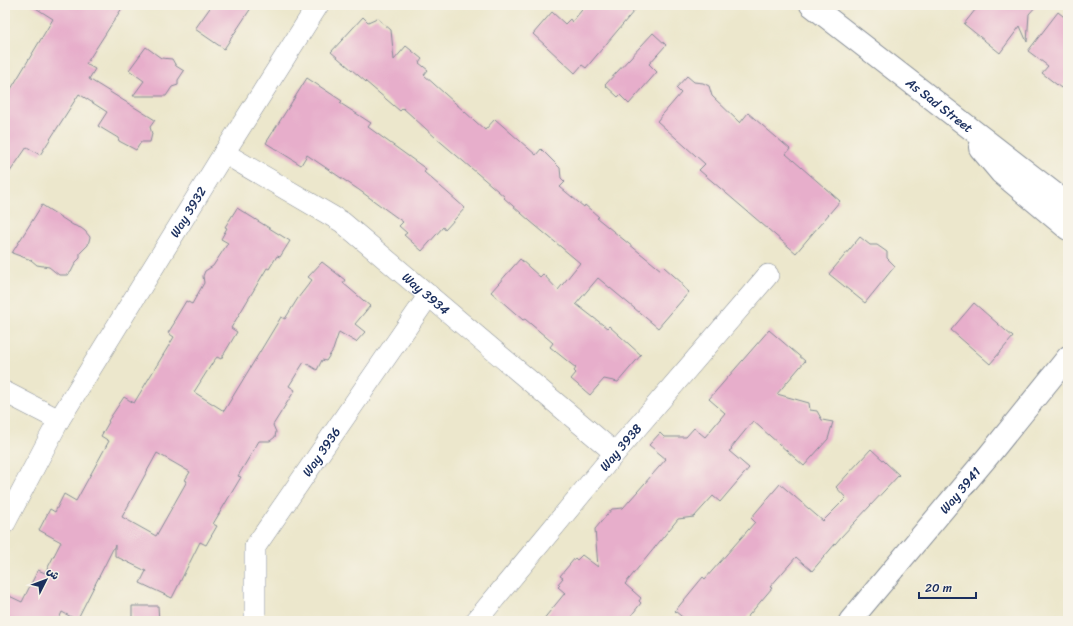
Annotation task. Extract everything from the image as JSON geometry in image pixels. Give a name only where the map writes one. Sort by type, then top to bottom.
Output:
[{"type":"street","name":"Way 3932","points":[[5,523],[59,420],[224,153],[318,5]]},
{"type":"street","name":"As Sad Street","points":[[811,5],[1068,204]]},
{"type":"street","points":[[967,127],[982,151],[1001,173],[1068,228]]},
{"type":"street","name":"Way 3934","points":[[224,153],[342,222],[615,453]]},
{"type":"street","name":"Way 3938","points":[[476,621],[615,453],[768,275]]},
{"type":"street","name":"Way 3936","points":[[255,621],[255,547],[429,295]]},
{"type":"street","name":"Way 3941","points":[[850,621],[989,455],[1068,357]]},
{"type":"street","points":[[5,392],[59,420]]},
{"type":"building","points":[[31,5],[124,5],[86,64],[95,69],[89,79],[155,120],[150,127],[152,134],[150,142],[141,142],[136,150],[119,141],[118,138],[98,126],[107,112],[79,94],[40,155],[27,147],[5,179],[5,99],[53,19]]},
{"type":"building","points":[[212,5],[253,5],[224,49],[195,29]]},
{"type":"building","points":[[586,5],[639,5],[586,68],[582,65],[575,73],[533,34],[552,12],[565,24],[570,19],[572,22]]},
{"type":"building","points":[[979,5],[1037,5],[1029,14],[1027,42],[1020,26],[1000,53],[964,24]]},
{"type":"building","points":[[1058,12],[1068,20],[1068,79],[1061,88],[1042,73],[1048,66],[1028,51]]},
{"type":"building","points":[[363,17],[368,22],[377,18],[391,30],[394,60],[406,46],[422,59],[419,63],[428,70],[424,75],[485,130],[495,119],[536,155],[541,149],[560,168],[561,178],[565,182],[560,187],[584,207],[585,205],[599,217],[597,218],[661,270],[664,267],[682,283],[682,286],[689,292],[658,328],[598,278],[576,304],[607,328],[609,326],[641,355],[618,382],[604,379],[590,395],[571,379],[576,373],[574,371],[576,368],[550,347],[553,343],[525,319],[523,320],[491,292],[520,259],[540,277],[543,274],[558,290],[580,263],[530,221],[504,198],[505,197],[403,108],[400,111],[331,52]]},
{"type":"building","points":[[653,33],[666,45],[649,64],[657,72],[629,104],[620,95],[618,97],[605,85]]},
{"type":"building","points":[[146,47],[161,58],[172,59],[176,66],[184,71],[178,80],[178,85],[172,87],[166,96],[133,96],[144,81],[129,70]]},
{"type":"building","points":[[687,76],[694,82],[703,83],[709,86],[712,96],[740,123],[748,113],[790,149],[786,154],[840,201],[796,253],[699,170],[705,164],[657,121],[681,93],[676,88]]},
{"type":"building","points":[[307,78],[342,101],[340,103],[371,123],[368,127],[426,169],[424,172],[465,208],[445,230],[443,227],[422,251],[404,235],[407,233],[399,226],[403,222],[359,190],[307,155],[301,165],[266,143]]},
{"type":"building","points":[[42,205],[73,225],[81,228],[90,237],[88,245],[80,253],[80,258],[76,262],[71,272],[67,275],[59,275],[49,267],[37,265],[31,260],[12,253]]},
{"type":"building","points":[[237,208],[290,241],[280,257],[277,256],[269,269],[267,268],[231,328],[237,332],[221,359],[217,357],[194,392],[224,411],[281,317],[285,319],[298,298],[312,280],[308,277],[322,262],[345,280],[343,283],[370,306],[355,324],[365,332],[356,342],[339,332],[333,350],[326,361],[322,360],[317,370],[304,362],[289,386],[295,390],[273,425],[276,432],[275,437],[270,441],[259,441],[238,476],[241,477],[213,524],[217,526],[206,545],[200,542],[172,598],[140,583],[146,571],[115,556],[115,545],[77,620],[62,612],[58,621],[5,621],[5,594],[22,602],[38,570],[45,573],[61,542],[39,530],[50,509],[55,512],[64,494],[76,501],[109,441],[101,436],[109,422],[108,421],[124,397],[134,403],[174,337],[168,333],[175,322],[174,321],[186,301],[192,304],[204,283],[203,276],[205,271],[213,266],[228,243],[221,239],[227,228],[225,227]],"holes":[[[157,453],[190,472],[185,480],[187,481],[156,536],[122,517]]]},
{"type":"building","points":[[860,237],[870,245],[877,245],[887,252],[887,258],[895,266],[865,303],[829,274]]},
{"type":"building","points":[[974,303],[1013,337],[990,364],[951,330]]},
{"type":"building","points":[[769,330],[805,361],[777,394],[809,403],[810,410],[817,411],[822,420],[833,422],[828,439],[804,466],[753,421],[729,451],[749,468],[720,502],[713,496],[694,517],[678,519],[625,584],[641,598],[639,601],[641,603],[627,621],[542,621],[565,593],[558,587],[560,585],[558,584],[563,578],[560,576],[575,558],[577,560],[582,555],[598,567],[595,529],[612,509],[623,508],[666,459],[649,445],[660,433],[664,437],[686,437],[694,428],[705,437],[725,413],[709,399]]},
{"type":"building","points":[[871,449],[899,475],[841,537],[812,571],[796,557],[770,587],[772,588],[744,621],[687,621],[675,611],[703,577],[705,579],[755,522],[751,518],[780,484],[823,521],[846,498],[836,487]]},
{"type":"building","points":[[132,606],[158,606],[159,621],[132,621]]}]
